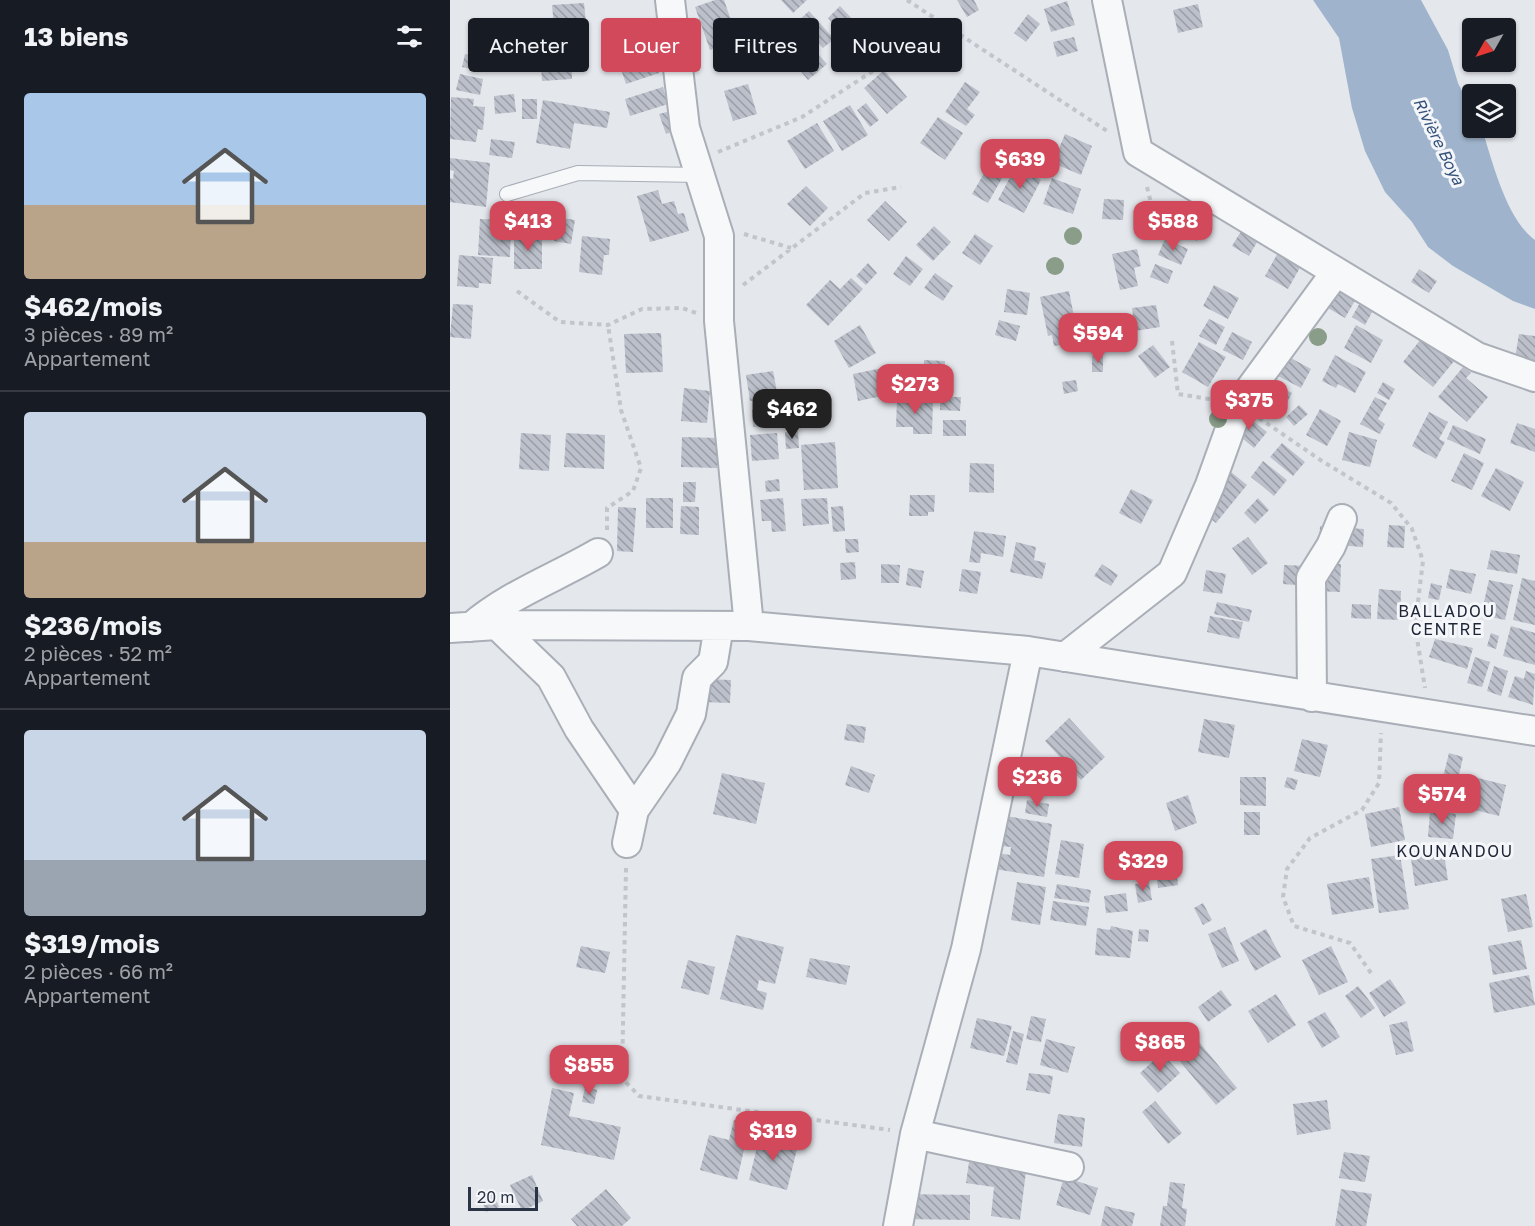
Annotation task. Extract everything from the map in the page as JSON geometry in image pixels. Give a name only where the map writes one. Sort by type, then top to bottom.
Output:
[{"type":"street","points":[[670,0],[685,128],[719,236],[719,312],[749,626]]},
{"type":"street","points":[[1107,0],[1138,152],[1477,357],[1535,377]]},
{"type":"street","points":[[1065,657],[1172,573],[1210,485],[1239,404],[1336,272]]},
{"type":"street","points":[[1312,697],[1311,579],[1331,546],[1342,519]]},
{"type":"street","points":[[473,627],[494,606],[557,576],[598,553]]},
{"type":"street","points":[[627,843],[634,810],[667,762],[691,714],[697,678],[713,662],[719,626]]},
{"type":"street","points":[[473,627],[749,626],[1028,651],[1535,731]]},
{"type":"street","points":[[473,627],[551,676],[579,729],[634,810]]},
{"type":"street","points":[[898,1226],[915,1134],[966,949],[1028,651]]},
{"type":"street","points":[[915,1134],[1069,1167]]},
{"type":"lane","points":[[507,194],[579,173],[697,168]]},
{"type":"path","points":[[907,0],[934,18]]},
{"type":"path","points":[[962,36],[1138,152]]},
{"type":"path","points":[[697,168],[802,117],[871,72]]},
{"type":"path","points":[[517,291],[560,322],[608,325],[642,309],[682,308],[719,312],[792,248],[865,193],[901,187]]},
{"type":"path","points":[[719,236],[745,234],[792,248]]},
{"type":"path","points":[[598,553],[607,539],[608,508],[633,491],[641,468],[621,410],[608,325]]},
{"type":"path","points":[[1371,973],[1350,943],[1294,926],[1283,897],[1287,869],[1310,838],[1362,810],[1379,783],[1382,708]]},
{"type":"path","points":[[627,843],[622,1078],[639,1096],[915,1134]]},
{"type":"water","name":"Rivière Boya","points":[[1313,0],[1421,0],[1448,50],[1462,91],[1462,138],[1485,138],[1496,175],[1509,205],[1516,219],[1535,240],[1535,309],[1513,301],[1453,266],[1428,247],[1412,222],[1385,192],[1365,151],[1352,108],[1339,38]]},
{"type":"building","points":[[715,0],[724,0],[730,18],[713,18],[713,49],[710,50],[701,18],[699,18],[695,7]]},
{"type":"building","points":[[781,0],[807,0],[793,13]]},
{"type":"building","points":[[957,0],[974,0],[979,10],[967,17]]},
{"type":"building","points":[[1067,1],[1075,25],[1051,32],[1044,9]]},
{"type":"building","points":[[584,3],[586,18],[553,18],[552,5]]},
{"type":"building","points":[[1198,4],[1203,27],[1178,33],[1173,10]]},
{"type":"building","points":[[840,6],[851,18],[831,18],[831,21],[828,18]]},
{"type":"building","points":[[809,11],[815,18],[801,18]]},
{"type":"building","points":[[1028,14],[1040,24],[1026,42],[1014,33]]},
{"type":"building","points":[[819,22],[831,36],[831,41],[823,48],[819,44]]},
{"type":"building","points":[[1074,37],[1078,51],[1057,57],[1053,42]]},
{"type":"building","points":[[465,54],[468,55],[468,68],[462,67]]},
{"type":"building","points":[[819,55],[827,64],[819,71]]},
{"type":"building","points":[[541,72],[572,72],[572,79],[542,81]]},
{"type":"building","points":[[622,72],[659,72],[659,73],[626,84]]},
{"type":"building","points":[[801,72],[818,72],[808,80]]},
{"type":"building","points":[[882,72],[886,72],[907,97],[887,114],[864,88]]},
{"type":"building","points":[[460,74],[483,79],[480,95],[456,90]]},
{"type":"building","points":[[965,82],[980,92],[967,109],[975,115],[966,126],[945,112]]},
{"type":"building","points":[[748,84],[757,114],[733,121],[724,91]]},
{"type":"building","points":[[663,87],[668,104],[630,116],[625,99]]},
{"type":"building","points":[[514,94],[516,112],[495,114],[494,96]]},
{"type":"building","points":[[451,97],[474,99],[473,106],[485,107],[483,130],[478,129],[476,142],[450,139]]},
{"type":"building","points":[[522,99],[537,99],[537,119],[522,119]]},
{"type":"building","points":[[543,100],[610,112],[607,128],[574,123],[570,149],[536,143]]},
{"type":"building","points":[[866,103],[879,120],[870,127],[857,110]]},
{"type":"building","points":[[850,105],[868,135],[842,151],[823,121]]},
{"type":"building","points":[[667,112],[674,131],[666,134],[659,114]]},
{"type":"building","points":[[938,117],[963,133],[945,160],[920,143]]},
{"type":"building","points":[[817,123],[834,151],[805,169],[787,141]]},
{"type":"building","points":[[1065,134],[1092,146],[1081,175],[1053,163]]},
{"type":"building","points":[[491,139],[515,142],[512,158],[489,155]]},
{"type":"building","points":[[994,156],[1010,164],[988,203],[972,194]]},
{"type":"building","points":[[450,158],[490,163],[486,207],[450,202],[450,178],[453,179],[454,171],[450,170]]},
{"type":"building","points":[[1016,166],[1041,180],[1024,213],[998,200]]},
{"type":"building","points":[[1052,178],[1081,189],[1073,214],[1043,204]]},
{"type":"building","points":[[806,186],[828,208],[810,226],[787,204]]},
{"type":"building","points":[[658,190],[662,204],[674,201],[678,214],[684,213],[689,231],[650,242],[637,196]]},
{"type":"building","points":[[1104,199],[1124,200],[1123,220],[1102,219]]},
{"type":"building","points":[[885,201],[907,222],[889,241],[867,220]]},
{"type":"building","points":[[1184,204],[1209,216],[1197,241],[1173,230]]},
{"type":"building","points":[[516,211],[575,220],[571,244],[554,241],[556,230],[514,223]]},
{"type":"building","points":[[480,219],[511,220],[510,257],[478,255]]},
{"type":"building","points":[[934,226],[951,242],[933,261],[916,245]]},
{"type":"building","points":[[1243,228],[1260,237],[1249,256],[1232,246]]},
{"type":"building","points":[[975,234],[993,246],[980,265],[962,253]]},
{"type":"building","points":[[514,235],[542,235],[542,269],[514,269]]},
{"type":"building","points":[[582,236],[610,239],[609,255],[604,255],[602,275],[579,272]]},
{"type":"building","points":[[1165,239],[1188,249],[1181,265],[1158,255]]},
{"type":"building","points":[[1137,249],[1141,266],[1134,268],[1138,286],[1120,290],[1112,254]]},
{"type":"building","points":[[1279,251],[1302,264],[1288,289],[1265,276]]},
{"type":"building","points":[[459,255],[493,258],[491,284],[479,283],[479,288],[457,286]]},
{"type":"building","points":[[906,256],[923,269],[910,286],[893,274]]},
{"type":"building","points":[[868,263],[877,273],[866,285],[856,276]]},
{"type":"building","points":[[1155,264],[1173,271],[1168,284],[1150,277]]},
{"type":"building","points":[[1419,269],[1437,281],[1429,293],[1411,282]]},
{"type":"building","points":[[935,273],[953,286],[943,301],[924,288]]},
{"type":"building","points":[[851,278],[863,289],[828,326],[806,305],[830,280],[840,289]]},
{"type":"building","points":[[1214,285],[1239,298],[1228,319],[1203,306]]},
{"type":"building","points":[[1339,287],[1357,297],[1345,318],[1328,308]]},
{"type":"building","points":[[1007,289],[1030,293],[1027,315],[1004,312]]},
{"type":"building","points":[[1069,291],[1079,342],[1054,346],[1052,335],[1048,336],[1040,297]]},
{"type":"building","points":[[1362,299],[1375,307],[1365,325],[1352,317]]},
{"type":"building","points":[[453,304],[473,305],[471,339],[450,337]]},
{"type":"building","points":[[1156,305],[1160,327],[1135,331],[1132,308]]},
{"type":"building","points":[[1209,319],[1225,327],[1216,345],[1199,336]]},
{"type":"building","points":[[999,320],[1020,326],[1016,341],[995,335]]},
{"type":"building","points":[[860,325],[876,353],[849,368],[834,341]]},
{"type":"building","points":[[1356,325],[1383,340],[1371,363],[1344,348]]},
{"type":"building","points":[[1232,332],[1252,342],[1243,360],[1223,350]]},
{"type":"building","points":[[661,333],[663,372],[626,373],[624,334]]},
{"type":"building","points":[[1519,334],[1535,336],[1535,361],[1515,358]]},
{"type":"building","points":[[1424,335],[1455,360],[1433,387],[1403,362]]},
{"type":"building","points":[[1199,342],[1226,357],[1208,387],[1182,372]]},
{"type":"building","points":[[1153,345],[1170,367],[1155,378],[1138,356]]},
{"type":"building","points":[[1335,355],[1366,372],[1355,393],[1338,384],[1336,388],[1322,381]]},
{"type":"building","points":[[1092,356],[1103,356],[1103,372],[1092,372]]},
{"type":"building","points":[[1289,357],[1311,369],[1301,388],[1278,376]]},
{"type":"building","points":[[924,360],[945,361],[944,391],[912,390],[912,372],[924,372]]},
{"type":"building","points":[[1463,367],[1471,373],[1466,378],[1488,397],[1467,422],[1438,397]]},
{"type":"building","points":[[882,368],[887,395],[858,401],[853,374]]},
{"type":"building","points":[[773,371],[778,397],[750,401],[746,375]]},
{"type":"building","points":[[1076,380],[1078,391],[1064,394],[1062,382]]},
{"type":"building","points":[[1383,382],[1395,389],[1389,400],[1377,393]]},
{"type":"building","points":[[1274,384],[1292,393],[1283,410],[1265,400]]},
{"type":"building","points":[[684,388],[710,391],[707,423],[681,421]]},
{"type":"building","points":[[940,397],[961,397],[960,411],[940,410]]},
{"type":"building","points":[[1375,397],[1387,403],[1378,419],[1385,424],[1380,434],[1360,424]]},
{"type":"building","points":[[897,399],[933,400],[932,434],[913,434],[913,427],[896,427]]},
{"type":"building","points":[[1299,405],[1308,414],[1294,426],[1286,417]]},
{"type":"building","points":[[1320,409],[1341,421],[1327,446],[1306,435]]},
{"type":"building","points":[[752,410],[781,410],[782,426],[753,427]]},
{"type":"building","points":[[1429,412],[1448,422],[1439,439],[1445,442],[1436,459],[1412,446]]},
{"type":"building","points":[[1243,413],[1267,432],[1254,448],[1231,429]]},
{"type":"building","points":[[943,420],[966,420],[966,436],[943,436]]},
{"type":"building","points":[[1517,423],[1535,429],[1535,452],[1510,443]]},
{"type":"building","points":[[1453,425],[1486,439],[1480,454],[1447,439]]},
{"type":"building","points":[[798,431],[799,448],[786,449],[785,432]]},
{"type":"building","points":[[1349,432],[1377,440],[1370,467],[1342,460]]},
{"type":"building","points":[[521,433],[551,435],[549,471],[519,469]]},
{"type":"building","points":[[566,433],[605,435],[604,469],[564,467]]},
{"type":"building","points":[[777,433],[779,459],[752,461],[750,435]]},
{"type":"building","points":[[682,437],[718,438],[717,468],[681,467]]},
{"type":"building","points":[[835,442],[838,488],[804,490],[801,445]]},
{"type":"building","points":[[1282,443],[1305,462],[1293,476],[1270,457]]},
{"type":"building","points":[[1464,453],[1484,463],[1472,490],[1451,481]]},
{"type":"building","points":[[1263,461],[1287,480],[1274,496],[1251,477]]},
{"type":"building","points":[[970,463],[994,464],[994,493],[969,492]]},
{"type":"building","points":[[1496,468],[1524,482],[1510,511],[1481,496]]},
{"type":"building","points":[[1231,472],[1247,485],[1216,523],[1200,511]]},
{"type":"building","points":[[779,479],[780,491],[766,492],[765,481]]},
{"type":"building","points":[[683,482],[696,482],[695,502],[683,502]]},
{"type":"building","points":[[1131,489],[1153,500],[1141,524],[1119,513]]},
{"type":"building","points":[[910,495],[935,495],[934,512],[928,512],[928,516],[909,516]]},
{"type":"building","points":[[646,498],[673,498],[673,528],[646,528]]},
{"type":"building","points":[[783,498],[786,531],[772,532],[771,521],[762,521],[760,500]]},
{"type":"building","points":[[827,498],[829,524],[803,526],[801,499]]},
{"type":"building","points":[[1258,498],[1269,510],[1255,524],[1244,513]]},
{"type":"building","points":[[681,506],[699,507],[699,535],[680,534]]},
{"type":"building","points":[[843,506],[845,531],[833,532],[831,507]]},
{"type":"building","points":[[618,507],[636,508],[633,552],[617,551]]},
{"type":"building","points":[[1389,525],[1405,526],[1404,548],[1387,547]]},
{"type":"building","points":[[1320,526],[1364,529],[1363,547],[1336,545],[1318,556]]},
{"type":"building","points":[[974,531],[1006,536],[1003,557],[981,553],[980,563],[969,562]]},
{"type":"building","points":[[1248,537],[1268,563],[1252,575],[1232,548]]},
{"type":"building","points":[[845,539],[858,539],[859,552],[846,553]]},
{"type":"building","points":[[1016,542],[1036,547],[1034,560],[1046,563],[1042,579],[1010,572]]},
{"type":"building","points":[[1491,550],[1520,555],[1517,574],[1487,569]]},
{"type":"building","points":[[855,562],[856,579],[841,580],[840,563]]},
{"type":"building","points":[[1317,563],[1341,564],[1340,592],[1315,591]]},
{"type":"building","points":[[881,564],[900,565],[899,583],[881,583]]},
{"type":"building","points":[[1102,564],[1118,575],[1111,586],[1094,576]]},
{"type":"building","points":[[1284,565],[1309,566],[1307,586],[1283,584]]},
{"type":"building","points":[[908,568],[924,571],[921,588],[906,585]]},
{"type":"building","points":[[962,569],[981,572],[977,594],[959,591]]},
{"type":"building","points":[[1450,569],[1476,574],[1471,594],[1446,588]]},
{"type":"building","points":[[1206,570],[1226,574],[1222,594],[1203,591]]},
{"type":"building","points":[[1522,578],[1535,581],[1535,625],[1513,620]]},
{"type":"building","points":[[1489,580],[1513,585],[1505,620],[1481,615]]},
{"type":"building","points":[[1431,583],[1442,586],[1439,600],[1428,598]]},
{"type":"building","points":[[1379,589],[1401,591],[1400,620],[1377,619]]},
{"type":"building","points":[[1217,602],[1252,610],[1249,622],[1214,614]]},
{"type":"building","points":[[1352,604],[1371,605],[1371,619],[1351,618]]},
{"type":"building","points":[[1210,616],[1243,622],[1239,639],[1207,632]]},
{"type":"building","points":[[1511,626],[1535,633],[1535,665],[1503,656]]},
{"type":"building","points":[[1491,633],[1499,636],[1496,649],[1487,646]]},
{"type":"building","points":[[1435,639],[1473,648],[1467,669],[1429,657]]},
{"type":"building","points":[[1475,657],[1490,662],[1482,687],[1467,683]]},
{"type":"building","points":[[1494,666],[1508,671],[1501,696],[1487,691]]},
{"type":"building","points":[[1526,671],[1535,674],[1533,705],[1508,697],[1515,676],[1524,679]]},
{"type":"building","points":[[704,679],[731,680],[730,703],[703,702]]},
{"type":"building","points":[[1069,718],[1105,757],[1081,780],[1045,741]]},
{"type":"building","points":[[1204,719],[1235,725],[1229,758],[1198,752]]},
{"type":"building","points":[[847,724],[866,727],[864,743],[844,740]]},
{"type":"building","points":[[1302,739],[1328,745],[1320,777],[1294,771]]},
{"type":"building","points":[[1449,753],[1463,757],[1452,807],[1420,800],[1425,777],[1442,781]]},
{"type":"building","points":[[851,766],[875,775],[869,793],[845,785]]},
{"type":"building","points":[[722,773],[765,783],[756,824],[713,814]]},
{"type":"building","points":[[1466,775],[1506,785],[1499,816],[1459,806]]},
{"type":"building","points":[[1240,777],[1266,777],[1266,806],[1240,805]]},
{"type":"building","points":[[1287,777],[1298,780],[1295,790],[1284,787]]},
{"type":"building","points":[[1188,795],[1197,823],[1175,831],[1166,803]]},
{"type":"building","points":[[1027,800],[1049,804],[1047,817],[1025,813]]},
{"type":"building","points":[[1399,807],[1405,840],[1371,847],[1365,814]]},
{"type":"building","points":[[1430,811],[1456,814],[1453,839],[1428,837]]},
{"type":"building","points":[[1244,812],[1260,812],[1260,835],[1244,835]]},
{"type":"building","points":[[1006,816],[1052,824],[1044,877],[988,868],[990,852],[1010,855],[1011,847],[1001,846]]},
{"type":"building","points":[[1061,840],[1084,844],[1079,878],[1055,874]]},
{"type":"building","points":[[1443,847],[1448,880],[1415,886],[1410,852]]},
{"type":"building","points":[[1400,855],[1409,909],[1379,913],[1371,859]]},
{"type":"building","points":[[1176,868],[1178,885],[1158,888],[1156,870]]},
{"type":"building","points":[[1369,877],[1374,908],[1332,915],[1327,884]]},
{"type":"building","points":[[1017,882],[1046,887],[1040,925],[1011,920]]},
{"type":"building","points":[[1149,882],[1152,900],[1138,903],[1135,884]]},
{"type":"building","points":[[1057,884],[1091,890],[1089,903],[1054,898]]},
{"type":"building","points":[[1126,893],[1128,911],[1106,913],[1104,896]]},
{"type":"building","points":[[1526,894],[1533,927],[1508,932],[1501,899]]},
{"type":"building","points":[[1053,901],[1089,907],[1086,926],[1050,920]]},
{"type":"building","points":[[1203,903],[1212,920],[1203,925],[1194,908]]},
{"type":"building","points":[[1111,926],[1133,931],[1130,958],[1095,955],[1097,928],[1110,930]]},
{"type":"building","points":[[1225,927],[1239,961],[1222,968],[1208,934]]},
{"type":"building","points":[[1139,929],[1149,930],[1148,942],[1138,941]]},
{"type":"building","points":[[1266,929],[1281,957],[1255,971],[1240,943]]},
{"type":"building","points":[[736,935],[784,947],[775,984],[759,980],[757,990],[767,993],[763,1010],[720,999]]},
{"type":"building","points":[[1521,940],[1527,969],[1493,975],[1488,946]]},
{"type":"building","points":[[581,946],[610,952],[605,973],[576,967]]},
{"type":"building","points":[[1331,946],[1348,982],[1319,995],[1302,960]]},
{"type":"building","points":[[810,958],[850,966],[846,985],[806,977]]},
{"type":"building","points":[[688,960],[715,967],[709,995],[681,988]]},
{"type":"building","points":[[1529,975],[1535,1005],[1494,1013],[1489,983]]},
{"type":"building","points":[[1390,979],[1406,1003],[1384,1017],[1369,993]]},
{"type":"building","points":[[1358,986],[1375,1008],[1361,1018],[1345,996]]},
{"type":"building","points":[[1221,990],[1232,1005],[1208,1022],[1198,1007]]},
{"type":"building","points":[[1276,994],[1296,1025],[1268,1043],[1248,1011]]},
{"type":"building","points":[[1325,1012],[1340,1037],[1322,1048],[1307,1022]]},
{"type":"building","points":[[1031,1016],[1046,1019],[1041,1042],[1026,1039]]},
{"type":"building","points":[[977,1018],[1012,1026],[1004,1056],[970,1048]]},
{"type":"building","points":[[1407,1021],[1414,1051],[1396,1055],[1389,1025]]},
{"type":"building","points":[[1013,1031],[1024,1034],[1017,1065],[1006,1062]]},
{"type":"building","points":[[1195,1037],[1237,1088],[1216,1105],[1174,1054]]},
{"type":"building","points":[[1046,1039],[1075,1047],[1068,1073],[1040,1065]]},
{"type":"building","points":[[1162,1053],[1180,1073],[1158,1093],[1140,1073]]},
{"type":"building","points":[[1029,1073],[1053,1076],[1050,1094],[1026,1090]]},
{"type":"building","points":[[585,1087],[597,1090],[594,1104],[582,1102]]},
{"type":"building","points":[[552,1088],[574,1093],[569,1116],[621,1127],[614,1160],[541,1145]]},
{"type":"building","points":[[1327,1100],[1331,1129],[1297,1135],[1293,1104]]},
{"type":"building","points":[[1155,1101],[1182,1133],[1168,1144],[1142,1112]]},
{"type":"building","points":[[1058,1114],[1085,1118],[1082,1147],[1054,1143]]},
{"type":"building","points":[[734,1120],[750,1124],[737,1180],[700,1170],[709,1135],[729,1140]]},
{"type":"building","points":[[760,1135],[798,1145],[787,1190],[749,1180]]},
{"type":"building","points":[[1344,1152],[1370,1156],[1365,1182],[1339,1178]]},
{"type":"building","points":[[970,1155],[1027,1163],[1020,1220],[991,1216],[994,1187],[966,1183]]},
{"type":"building","points":[[532,1175],[543,1201],[522,1211],[510,1185]]},
{"type":"building","points":[[1064,1177],[1098,1188],[1090,1215],[1056,1205]]},
{"type":"building","points":[[1170,1182],[1185,1184],[1182,1208],[1187,1209],[1185,1226],[1160,1226],[1163,1206],[1167,1206]]},
{"type":"building","points":[[606,1189],[631,1218],[622,1226],[577,1226],[571,1219]]},
{"type":"building","points":[[1341,1189],[1372,1194],[1366,1226],[1335,1226]]},
{"type":"building","points":[[493,1192],[499,1207],[486,1212],[480,1196]]},
{"type":"building","points":[[900,1194],[970,1195],[970,1220],[900,1219]]},
{"type":"building","points":[[1105,1206],[1135,1213],[1132,1226],[1101,1226]]},
{"type":"district","name":"BALLADOU CENTRE","points":[[1447,620]]},
{"type":"district","name":"KOUNANDOU","points":[[1455,851]]}]
